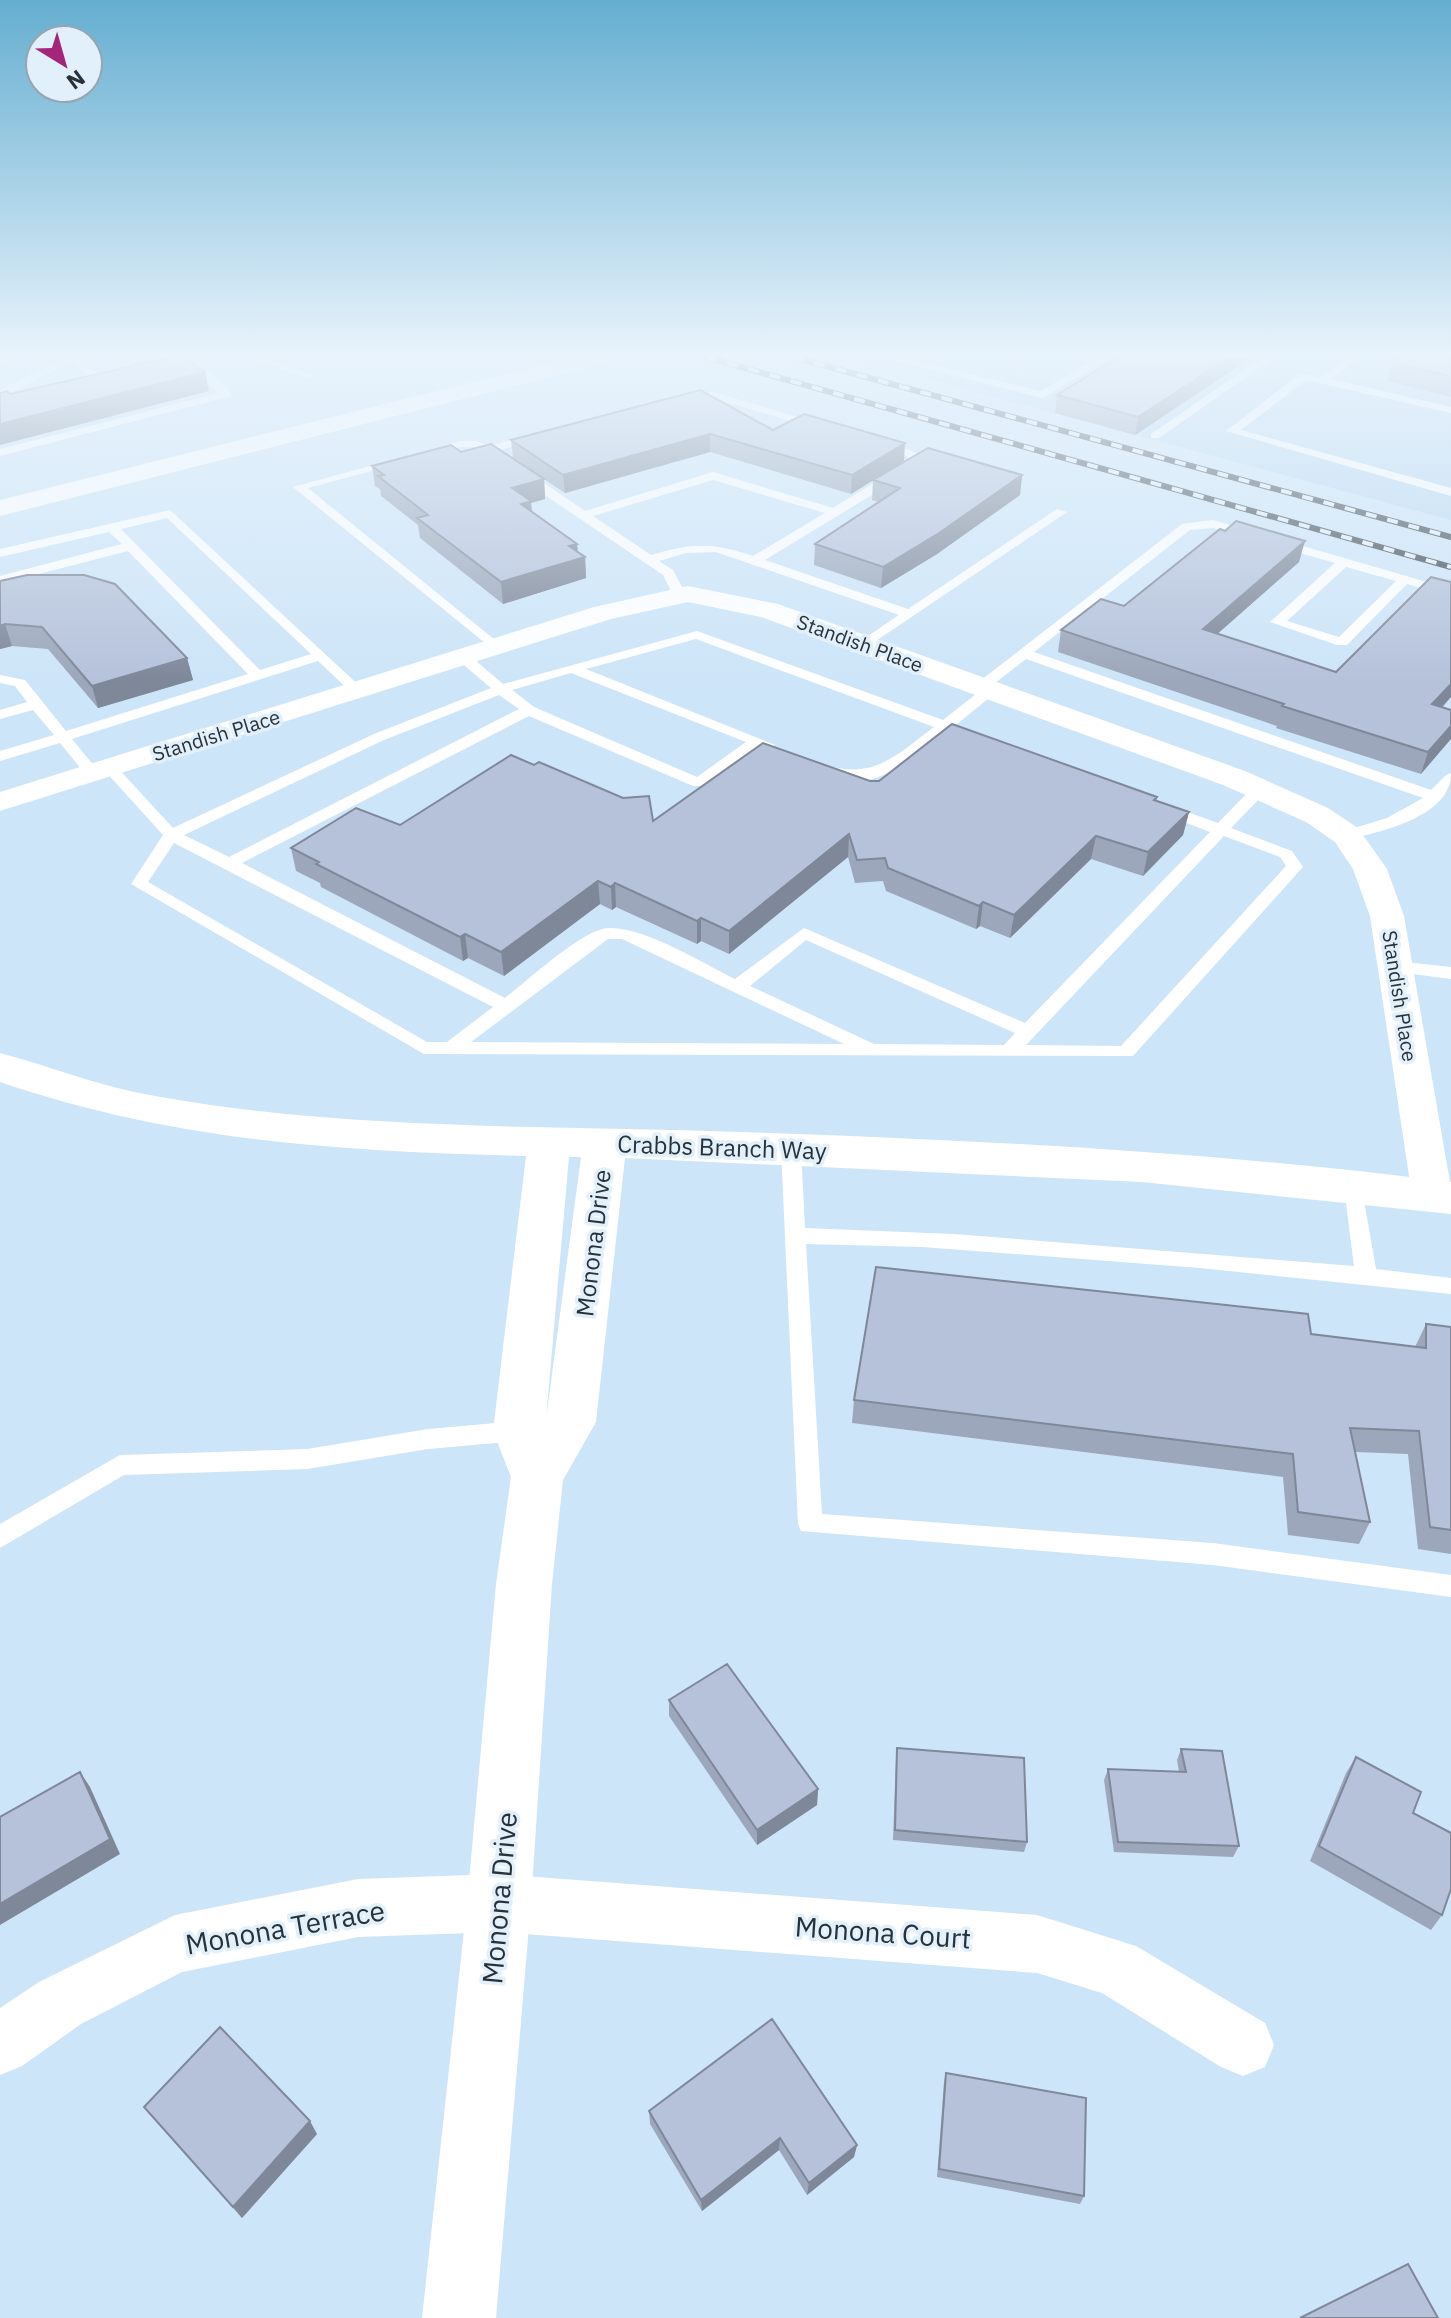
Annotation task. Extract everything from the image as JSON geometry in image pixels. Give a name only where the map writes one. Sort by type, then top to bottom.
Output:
[{"type":"street","points":[[0,483],[72,465]]},
{"type":"street","points":[[0,508],[170,465]]},
{"type":"street","name":"Standish Place","points":[[0,802],[604,613],[688,594],[768,610],[1260,789],[1317,815],[1347,835],[1370,869],[1387,916],[1442,1197]]},
{"type":"street","name":"Crabbs Branch Way","points":[[0,1067],[130,1106],[289,1132],[1000,1156],[1288,1178],[1442,1197]]},
{"type":"street","name":"Monona Drive","points":[[459,2318],[499,1903],[524,1584],[528,1454],[549,1141]]},
{"type":"street","name":"Monona Drive","points":[[528,1454],[571,1422],[605,1143]]},
{"type":"street","name":"Monona Terrace","points":[[0,2044],[60,2003],[175,1944],[358,1908],[499,1903]]},
{"type":"street","name":"Monona Court","points":[[499,1903],[1037,1944],[1115,1967],[1243,2045]]},
{"type":"lane","points":[[381,465],[299,487],[495,647]]},
{"type":"lane","points":[[510,465],[668,573],[680,596]]},
{"type":"lane","points":[[754,561],[911,465]]},
{"type":"lane","points":[[1355,465],[1451,492]]},
{"type":"lane","points":[[583,515],[713,476],[835,512]]},
{"type":"lane","points":[[864,645],[1061,512]]},
{"type":"lane","points":[[0,553],[170,514],[358,691]]},
{"type":"lane","points":[[822,767],[848,777],[868,777],[880,773],[945,726],[1023,653],[1186,527],[1198,523],[1213,524],[1451,593]]},
{"type":"lane","points":[[111,526],[257,675]]},
{"type":"lane","points":[[0,580],[131,546]]},
{"type":"lane","points":[[649,560],[702,546],[909,614]]},
{"type":"lane","points":[[1344,562],[1277,622],[1342,642],[1405,579]]},
{"type":"lane","points":[[988,742],[697,635],[501,689],[379,737],[171,835],[139,884],[424,1048],[1126,1052],[1295,867],[1286,854],[1144,801]]},
{"type":"lane","points":[[1023,653],[1435,797]]},
{"type":"lane","points":[[0,756],[319,656]]},
{"type":"lane","points":[[463,657],[529,710],[698,783],[757,741]]},
{"type":"lane","points":[[572,668],[783,751]]},
{"type":"lane","points":[[0,679],[20,683],[63,737],[171,835],[506,1006]]},
{"type":"lane","points":[[0,715],[36,704]]},
{"type":"lane","points":[[229,863],[529,710]]},
{"type":"lane","points":[[1347,835],[1407,820],[1435,797],[1451,778]]},
{"type":"lane","points":[[1009,1051],[1223,832],[1260,789]]},
{"type":"lane","points":[[737,987],[804,933],[1028,1032]]},
{"type":"lane","points":[[451,1048],[605,934],[625,934],[873,1050]]},
{"type":"lane","points":[[1395,967],[1451,973]]},
{"type":"lane","points":[[791,1149],[793,1236],[810,1524],[1213,1554],[1451,1586]]},
{"type":"lane","points":[[1354,1188],[1366,1274]]},
{"type":"lane","points":[[793,1236],[863,1236],[1366,1274],[1451,1286]]},
{"type":"lane","points":[[0,1537],[120,1465],[307,1459],[428,1439],[528,1454]]},
{"type":"shaded area","points":[[1247,465],[1451,465],[1451,520]]},
{"type":"building","points":[[523,465],[544,479],[512,488],[531,501],[521,504],[577,544],[569,546],[585,557],[501,582],[417,518],[428,515],[378,476],[384,475],[372,466]]},
{"type":"building","points":[[548,465],[598,465],[563,475]]},
{"type":"building","points":[[818,465],[868,465],[852,475]]},
{"type":"building","points":[[898,465],[988,465],[1022,475],[939,533],[883,567],[815,544],[900,488],[873,480]]},
{"type":"building","points":[[1236,521],[1305,541],[1203,629],[1336,672],[1431,577],[1451,582],[1451,684],[1432,704],[1451,710],[1451,726],[1428,752],[1282,706],[1284,704],[1061,630],[1101,599],[1124,606],[1220,529],[1225,531]]},
{"type":"building","points":[[27,575],[84,575],[115,584],[187,658],[92,686],[42,627],[0,626],[0,581]]},
{"type":"building","points":[[952,724],[1157,797],[1154,800],[1189,812],[1148,852],[1096,836],[1014,915],[983,902],[979,906],[888,868],[885,858],[857,860],[849,834],[729,931],[701,918],[697,921],[615,883],[611,887],[598,881],[501,952],[465,934],[460,937],[316,864],[319,862],[291,848],[356,808],[400,825],[511,755],[534,765],[539,762],[623,798],[649,796],[653,821],[763,743],[870,781],[879,781]]},
{"type":"building","points":[[876,1267],[1308,1314],[1311,1334],[1426,1348],[1426,1324],[1451,1327],[1451,1530],[1430,1527],[1419,1431],[1350,1428],[1370,1522],[1298,1512],[1293,1454],[854,1400]]},
{"type":"building","points":[[727,1664],[818,1789],[757,1830],[669,1700]]},
{"type":"building","points":[[897,1748],[1024,1758],[1027,1842],[895,1830]]},
{"type":"building","points":[[1181,1749],[1222,1751],[1239,1846],[1118,1842],[1108,1769],[1186,1772]]},
{"type":"building","points":[[1356,1757],[1421,1792],[1413,1813],[1451,1833],[1451,1889],[1442,1915],[1319,1846]]},
{"type":"building","points":[[80,1772],[110,1839],[0,1904],[0,1817]]},
{"type":"building","points":[[772,2019],[857,2145],[809,2183],[780,2138],[701,2200],[649,2111]]},
{"type":"building","points":[[220,2027],[310,2121],[233,2207],[144,2107]]},
{"type":"building","points":[[946,2073],[1086,2098],[1084,2196],[939,2169]]},
{"type":"building","points":[[1408,2264],[1438,2318],[1300,2318]]},
{"type":"railway","points":[[1090,465],[1451,567]]},
{"type":"railway","points":[[1188,465],[1451,537]]}]
